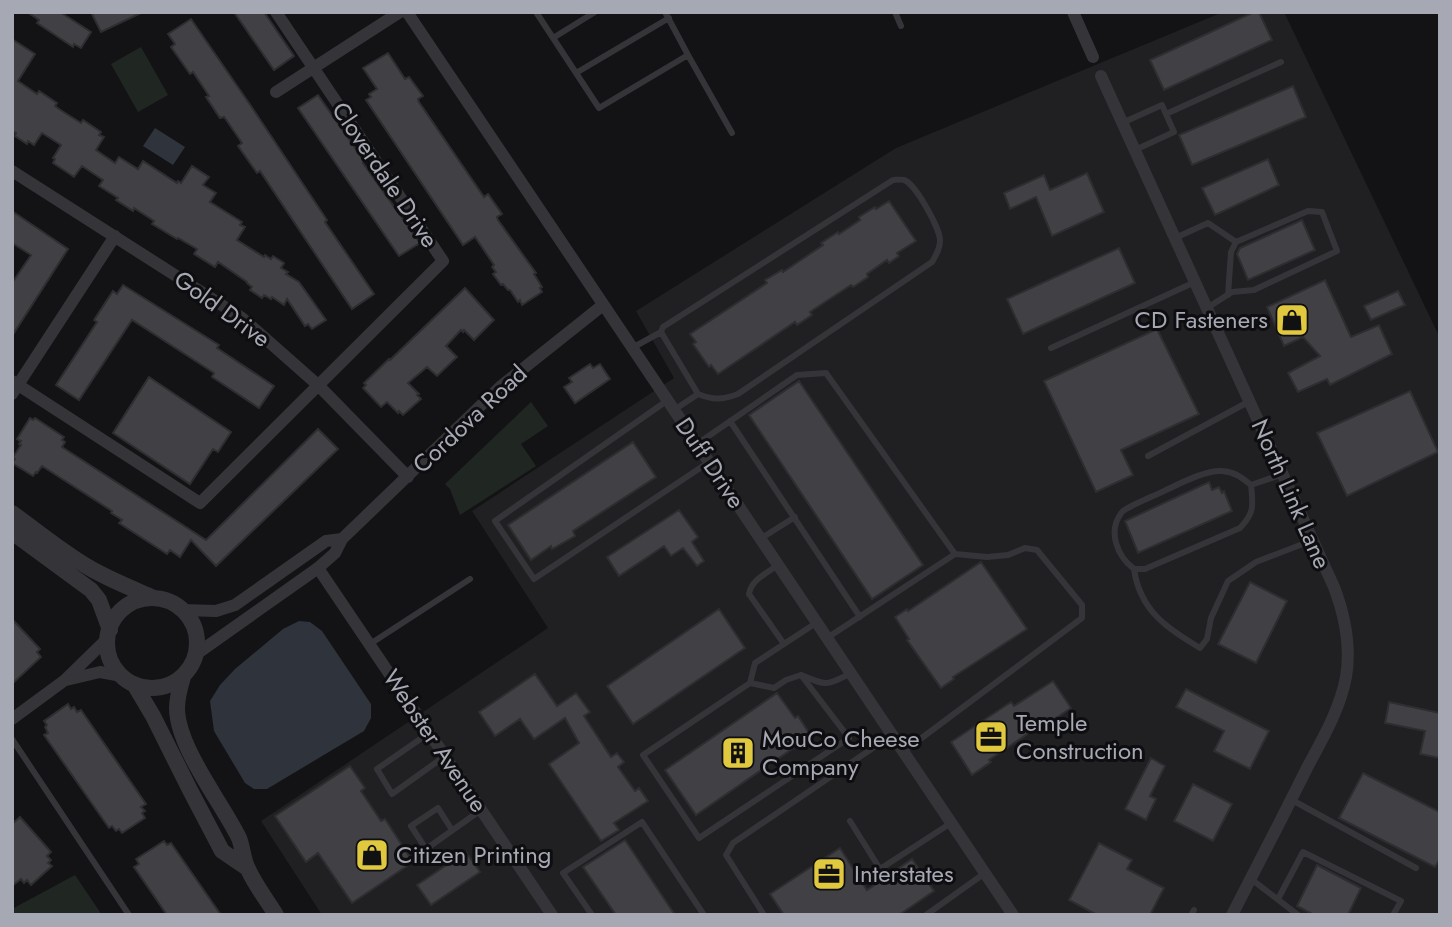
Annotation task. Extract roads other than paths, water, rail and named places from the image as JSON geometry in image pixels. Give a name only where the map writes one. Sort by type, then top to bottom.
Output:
[{"type":"street","name":"Cloverdale Drive","points":[[276,12],[443,261],[319,386]]},
{"type":"street","points":[[276,92],[400,12]]},
{"type":"street","name":"Duff Drive","points":[[407,12],[1013,915]]},
{"type":"street","points":[[1073,12],[1093,57]]},
{"type":"street","name":"North Link Lane","points":[[1101,76],[1342,608],[1348,652],[1346,677],[1339,704],[1232,915]]},
{"type":"street","name":"Gold Drive","points":[[12,171],[242,318],[319,386],[408,477]]},
{"type":"street","points":[[115,236],[14,386],[200,503],[319,386]]},
{"type":"street","name":"Cordova Road","points":[[195,655],[318,568],[335,553],[342,539],[500,387],[603,305]]},
{"type":"street","points":[[12,513],[90,569],[117,583],[172,603],[182,610],[193,626],[197,640],[191,667],[183,677],[170,685],[149,688],[100,672],[65,680]]},
{"type":"street","points":[[12,532],[91,590],[99,600],[109,634]]},
{"type":"street","name":"Cordova Road","points":[[182,610],[216,611],[235,605],[326,541],[342,539]]},
{"type":"street","name":"Webster Avenue","points":[[318,568],[552,915]]},
{"type":"street","points":[[152,597],[131,603],[114,620],[109,634],[108,651],[113,664],[128,680],[153,716],[222,851],[247,868]]},
{"type":"street","points":[[12,719],[65,680],[109,634]]},
{"type":"street","points":[[183,677],[178,701],[178,723],[185,742],[240,841],[247,868],[276,915]]},
{"type":"lane","points":[[536,12],[599,108],[688,55]]},
{"type":"lane","points":[[553,37],[595,12]]},
{"type":"lane","points":[[895,12],[901,26]]},
{"type":"lane","points":[[576,73],[667,15],[732,133]]},
{"type":"lane","points":[[1166,114],[1280,62]]},
{"type":"lane","points":[[1122,123],[1162,105],[1174,132],[1135,150]]},
{"type":"lane","points":[[632,348],[661,332],[663,327],[893,180],[904,179],[912,185],[941,238],[932,262],[738,394],[724,400],[710,399],[698,394],[661,332]]},
{"type":"lane","points":[[1207,307],[1228,295],[1232,292],[1254,290],[1337,251],[1322,212],[1308,211],[1236,242],[1231,252],[1228,295]]},
{"type":"lane","points":[[1175,239],[1208,223],[1236,242]]},
{"type":"lane","points":[[1051,348],[1195,282]]},
{"type":"lane","points":[[697,444],[797,375],[826,373],[955,554]]},
{"type":"lane","points":[[698,394],[671,405],[495,521],[534,579],[709,462]]},
{"type":"lane","points":[[1148,456],[1250,401]]},
{"type":"lane","points":[[730,421],[860,617]]},
{"type":"lane","points":[[1219,471],[1237,473],[1251,485],[1253,506],[1249,518],[1240,528],[1144,569],[1134,569],[1124,561],[1116,542],[1115,527],[1123,510],[1189,480],[1219,471]]},
{"type":"lane","points":[[1251,485],[1283,474]]},
{"type":"lane","points":[[760,539],[795,517]]},
{"type":"lane","points":[[1134,569],[1136,584],[1143,601],[1151,611],[1177,634],[1200,648],[1208,639],[1211,618],[1228,581],[1256,562],[1313,540]]},
{"type":"lane","points":[[827,638],[955,554],[987,557],[1008,555],[1025,548],[1037,550],[1082,605],[1082,618],[903,752]]},
{"type":"lane","points":[[778,565],[754,582],[749,594],[784,644]]},
{"type":"lane","points":[[370,644],[470,579]]},
{"type":"lane","points":[[802,675],[849,738],[699,838],[643,755],[750,683],[755,663],[817,623]]},
{"type":"lane","points":[[750,683],[774,688],[786,680],[802,675],[830,684],[851,674]]},
{"type":"lane","points":[[429,733],[377,769],[393,793],[445,756]]},
{"type":"lane","points":[[764,915],[726,855],[733,843],[892,734]]},
{"type":"lane","points":[[12,739],[129,915]]},
{"type":"lane","points":[[1292,800],[1416,868]]},
{"type":"lane","points":[[452,830],[438,808],[411,826],[426,849],[481,810]]},
{"type":"lane","points":[[850,821],[880,869],[951,823]]},
{"type":"lane","points":[[592,915],[563,873],[642,822],[704,915]]},
{"type":"lane","points":[[1278,899],[1303,852],[1401,901],[1393,915]]},
{"type":"lane","points":[[926,915],[985,873]]},
{"type":"lane","points":[[1251,879],[1298,915]]},
{"type":"place","name":"CD Fasteners","points":[[1292,320]]},
{"type":"place","name":"Temple Construction","points":[[991,737]]},
{"type":"place","name":"MouCo Cheese Company","points":[[738,753]]},
{"type":"place","name":"Citizen Printing","points":[[372,855]]},
{"type":"place","name":"Interstates","points":[[829,874]]}]
